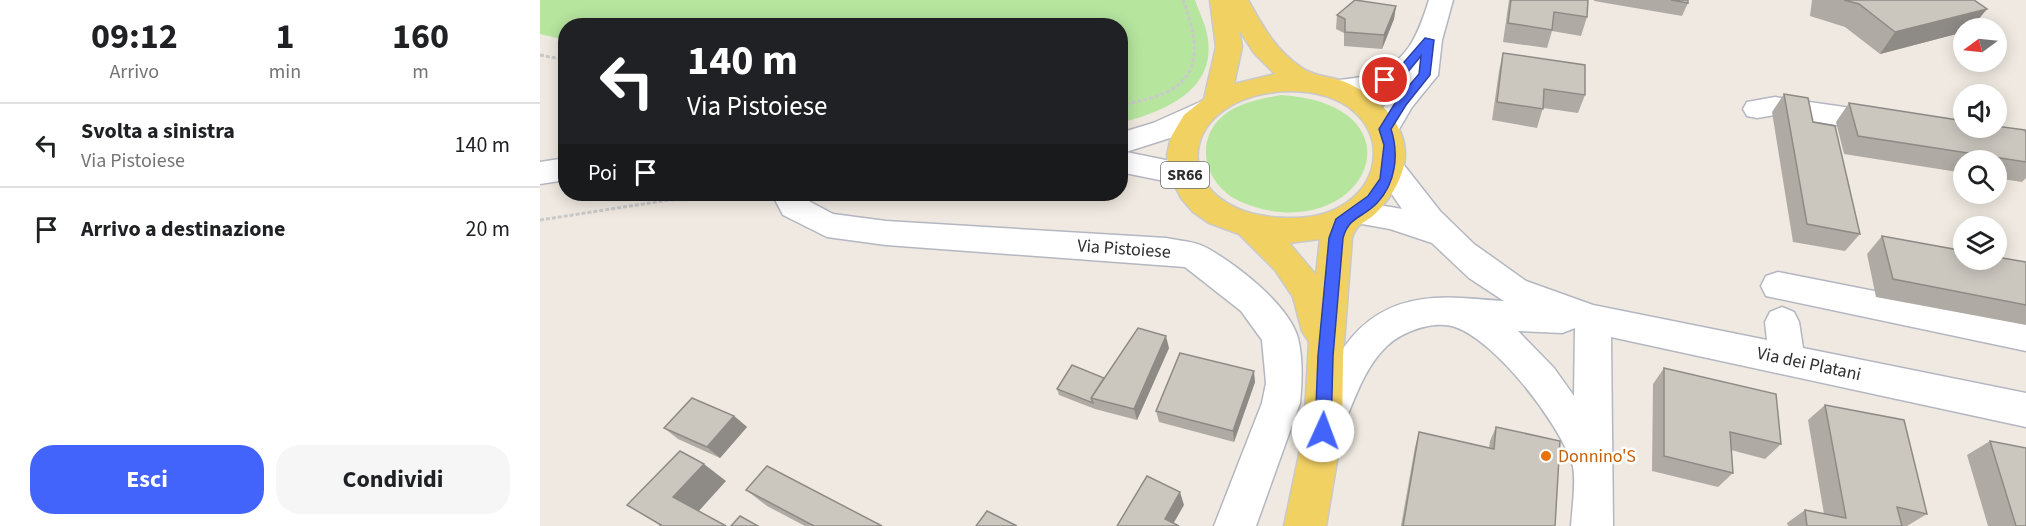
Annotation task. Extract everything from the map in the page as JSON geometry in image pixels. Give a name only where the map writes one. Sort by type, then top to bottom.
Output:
[{"type":"main road","name":"SR66","points":[[1222,0],[1229,46],[1213,104],[1188,136],[1183,162],[1184,174],[1197,195],[1208,205],[1233,220],[1250,226],[1298,231],[1348,218]]},
{"type":"main road","name":"SR66","points":[[1236,0],[1258,42],[1271,59],[1306,83]]},
{"type":"main road","name":"SR66","points":[[1213,104],[1248,87],[1306,83],[1335,89],[1365,106],[1385,129]]},
{"type":"main road","points":[[1348,218],[1381,190],[1389,168],[1390,145],[1385,129]]},
{"type":"main road","name":"SR66","points":[[1305,526],[1323,431],[1325,356],[1336,238],[1348,218]]},
{"type":"main road","name":"SR66","points":[[1250,226],[1285,258],[1305,283],[1315,310],[1325,356]]},
{"type":"street","points":[[1385,129],[1401,102],[1424,75],[1429,40],[1441,0]]},
{"type":"street","points":[[1335,89],[1370,85],[1395,76],[1410,64],[1429,40]]},
{"type":"street","points":[[1128,141],[1162,130],[1213,104]]},
{"type":"street","points":[[1757,109],[1775,106],[1910,126]]},
{"type":"street","points":[[1128,163],[1184,174]]},
{"type":"street","name":"Via dei Platani","points":[[1389,168],[1403,189],[1444,234],[1485,271],[1512,290],[1540,302],[1593,320],[2026,410]]},
{"type":"street","points":[[540,173],[558,170]]},
{"type":"street","name":"Via Pistoiese","points":[[792,201],[806,216],[827,225],[886,233],[1166,250],[1194,256],[1253,302],[1268,318],[1280,338],[1284,383],[1281,403],[1235,526]]},
{"type":"street","name":"Via dei Platani","points":[[1348,218],[1391,217],[1444,234]]},
{"type":"street","points":[[1778,286],[2026,336]]},
{"type":"street","points":[[1455,312],[1490,329],[1517,352],[1556,401],[1592,461]]},
{"type":"street","name":"Via dei Platani","points":[[1323,431],[1349,368],[1373,335],[1405,316],[1455,312],[1528,319],[1593,320]]},
{"type":"street","points":[[1592,526],[1593,320]]},
{"type":"street","points":[[1782,322],[1787,359]]},
{"type":"path","points":[[1128,104],[1169,92],[1185,79],[1195,63],[1196,39],[1183,0]]},
{"type":"path","points":[[540,55],[558,58]]},
{"type":"path","points":[[540,220],[663,201]]},
{"type":"green space","points":[[540,0],[1195,0],[1205,25],[1208,58],[1203,73],[1182,97],[1153,113],[1128,121],[1128,18],[558,18],[558,38],[540,34]]},
{"type":"green space","points":[[1281,95],[1325,104],[1353,120],[1366,142],[1366,165],[1354,187],[1331,203],[1300,212],[1262,209],[1240,202],[1226,193],[1208,167],[1206,155],[1210,133],[1225,114],[1237,107]]},
{"type":"building","points":[[1355,0],[1396,6],[1384,35],[1345,32],[1345,19],[1337,15]]},
{"type":"building","points":[[1511,0],[1588,0],[1587,17],[1554,12],[1552,30],[1508,23]]},
{"type":"building","points":[[1671,0],[1688,0],[1688,3]]},
{"type":"building","points":[[1844,0],[1974,0],[1987,9],[1895,32],[1859,4]]},
{"type":"building","points":[[1503,53],[1585,65],[1585,95],[1544,89],[1543,109],[1497,102]]},
{"type":"building","points":[[1784,94],[1808,98],[1813,122],[1835,126],[1860,234],[1807,224]]},
{"type":"building","points":[[1849,103],[1953,119],[1953,138],[2007,138],[2007,128],[2025,130],[2026,162],[2007,159],[2007,150],[1953,151],[1858,136]]},
{"type":"building","points":[[1882,236],[1953,249],[1953,270],[2007,270],[2007,259],[2026,262],[2026,305],[1893,279]]},
{"type":"building","points":[[1138,328],[1166,336],[1134,409],[1091,398]]},
{"type":"building","points":[[1180,353],[1254,371],[1233,431],[1156,411]]},
{"type":"building","points":[[1072,365],[1104,378],[1091,398],[1093,403],[1057,389]]},
{"type":"building","points":[[1664,368],[1776,394],[1781,444],[1730,432],[1733,473],[1664,456]]},
{"type":"building","points":[[692,398],[734,416],[707,447],[664,428]]},
{"type":"building","points":[[1825,405],[1904,420],[1927,514],[1897,507],[1902,526],[1807,526],[1805,510],[1846,518]]},
{"type":"building","points":[[1496,427],[1560,441],[1555,526],[1403,526],[1419,432],[1494,449]]},
{"type":"building","points":[[1990,441],[2026,448],[2026,526],[2016,526]]},
{"type":"building","points":[[680,451],[704,464],[673,497],[726,526],[660,526],[627,505]]},
{"type":"building","points":[[767,466],[882,526],[814,526],[746,490]]},
{"type":"building","points":[[1147,476],[1180,492],[1165,519],[1179,526],[1117,526]]},
{"type":"building","points":[[987,511],[1017,526],[976,526]]},
{"type":"building","points":[[740,516],[758,526],[731,526]]},
{"type":"place","name":"Donnino'S","points":[[1546,456]]},
{"type":"route","points":[[1323,431],[1325,356],[1336,238],[1341,222],[1372,200],[1386,180],[1390,145],[1385,129],[1401,102],[1424,75],[1429,40],[1410,64],[1395,76],[1385,80]]}]
